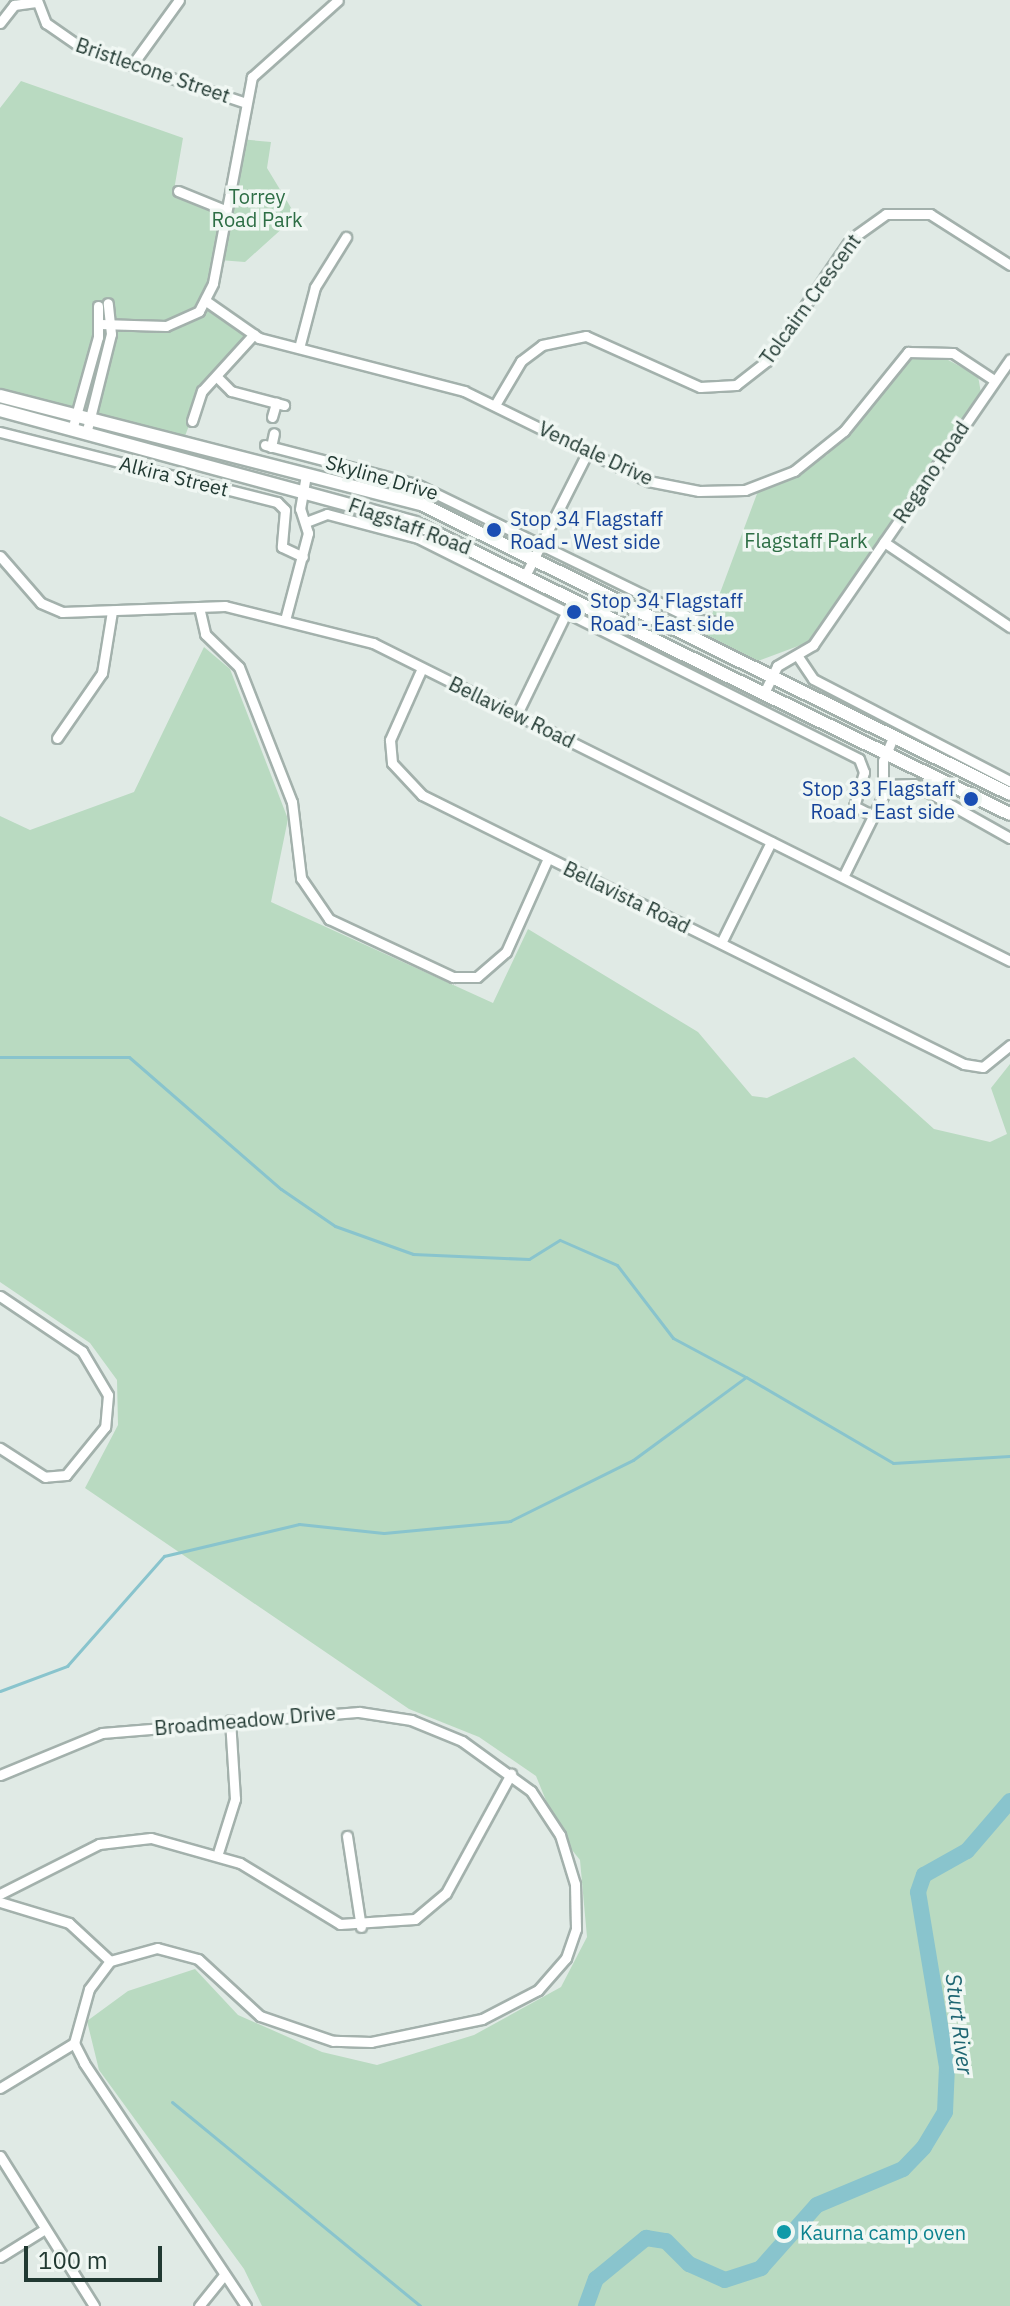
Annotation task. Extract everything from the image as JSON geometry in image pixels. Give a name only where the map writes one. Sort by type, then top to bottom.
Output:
[{"type":"main road","name":"Flagstaff Road","points":[[0,396],[423,505],[1010,794]]},
{"type":"main road","name":"Flagstaff Road","points":[[0,410],[303,488],[415,523],[527,572],[1010,814]]},
{"type":"street","points":[[132,65],[179,0]]},
{"type":"street","points":[[100,324],[166,326],[185,321],[206,301],[243,102],[264,61],[311,32],[338,0]]},
{"type":"street","points":[[0,23],[14,5],[37,1]]},
{"type":"street","name":"Bristlecone Street","points":[[37,1],[62,38],[243,102]]},
{"type":"street","points":[[178,191],[225,210]]},
{"type":"street","name":"Tolcairn Crescent","points":[[495,405],[521,361],[542,345],[586,336],[700,387],[743,381],[767,361],[851,239],[886,214],[930,214],[1010,265]]},
{"type":"street","points":[[299,348],[315,287],[346,237]]},
{"type":"street","name":"Vendale Drive","points":[[206,301],[254,334],[495,405],[588,451],[674,487],[745,490],[822,452],[908,352],[953,353],[994,380]]},
{"type":"street","points":[[72,430],[103,304],[112,325],[86,434]]},
{"type":"street","points":[[192,421],[202,391],[254,334]]},
{"type":"street","name":"Regano Road","points":[[764,693],[777,666],[799,658],[884,542],[1010,359]]},
{"type":"street","points":[[217,377],[231,391],[280,404],[272,417]]},
{"type":"street","name":"Alkira Street","points":[[0,432],[277,502],[285,510],[282,547],[303,557]]},
{"type":"street","name":"Skyline Drive","points":[[274,433],[268,446],[416,484],[695,620],[712,621]]},
{"type":"street","points":[[527,572],[588,451]]},
{"type":"street","points":[[285,620],[303,557],[306,522],[303,488],[306,475]]},
{"type":"street","name":"Flagstaff Road","points":[[306,522],[327,514],[418,538],[859,759],[864,772],[854,806],[874,816]]},
{"type":"street","points":[[884,542],[1010,627]]},
{"type":"street","name":"Bellaview Road","points":[[0,556],[50,609],[112,611],[199,607],[285,620],[373,643],[1010,961]]},
{"type":"street","points":[[199,607],[205,634],[239,667],[263,722],[292,802],[301,878],[329,919],[453,977],[477,977],[506,952],[548,858]]},
{"type":"street","points":[[57,738],[102,673],[112,611]]},
{"type":"street","points":[[517,714],[566,613]]},
{"type":"street","points":[[799,658],[813,679],[1010,781]]},
{"type":"street","name":"Bellavista Road","points":[[422,668],[390,740],[405,782],[548,858],[964,1064],[983,1067],[1010,1045]]},
{"type":"street","points":[[843,877],[874,816],[885,785],[885,753],[893,738]]},
{"type":"street","points":[[885,785],[914,784],[1010,838]]},
{"type":"street","points":[[721,943],[771,842]]},
{"type":"street","points":[[0,1296],[82,1351],[108,1395],[105,1427],[66,1475],[45,1477],[1,1452]]},
{"type":"street","name":"Broadmeadow Drive","points":[[0,1775],[53,1748],[102,1733],[230,1720],[359,1712],[411,1720],[462,1741],[511,1774],[560,1835],[575,1884],[576,1929],[552,1977],[492,2014],[371,2042],[333,2041],[260,2016],[215,1971],[180,1950],[157,1948],[110,1961]]},
{"type":"street","points":[[218,1853],[235,1799],[230,1720]]},
{"type":"street","points":[[0,1894],[99,1844],[125,1839],[218,1853],[276,1882],[318,1913],[361,1927],[415,1919],[432,1908],[495,1813],[511,1774]]},
{"type":"street","points":[[347,1836],[361,1927]]},
{"type":"street","points":[[0,1902],[69,1923],[110,1961],[77,2013],[74,2043],[246,2306]]},
{"type":"street","points":[[0,2088],[74,2043]]},
{"type":"street","points":[[0,2156],[94,2306]]},
{"type":"street","points":[[0,2257],[45,2229]]},
{"type":"street","points":[[199,2306],[224,2275]]},
{"type":"green space","points":[[21,81],[183,138],[174,190],[225,210],[206,301],[254,334],[202,391],[182,444],[0,396],[0,108]]},
{"type":"green space","name":"Torrey Road Park","points":[[239,139],[271,142],[267,168],[296,216],[245,262],[219,260]]},
{"type":"green space","name":"Flagstaff Park","points":[[937,354],[978,376],[981,393],[809,642],[758,661],[704,636],[758,491],[827,455],[909,358]]},
{"type":"green space","points":[[204,647],[230,669],[288,819],[271,902],[493,1003],[528,929],[698,1032],[752,1096],[767,1098],[854,1057],[934,1129],[990,1142],[1007,1134],[991,1088],[1010,1064],[1010,2306],[262,2306],[244,2269],[99,2070],[87,2021],[128,1991],[195,1969],[238,2015],[322,2052],[377,2065],[474,2035],[561,1987],[587,1937],[580,1860],[560,1835],[536,1776],[479,1737],[409,1709],[85,1488],[118,1425],[117,1380],[90,1343],[0,1282],[0,816],[30,830],[134,792]]},
{"type":"waterway","points":[[0,1057],[129,1057],[281,1189],[335,1226],[413,1254],[529,1259],[560,1240],[617,1265],[673,1338],[744,1376]]},
{"type":"waterway","points":[[0,1691],[67,1666],[164,1556],[299,1524],[384,1533],[510,1521],[633,1460],[746,1377],[893,1463],[1010,1456]]},
{"type":"waterway","name":"Sturt River","points":[[586,2306],[596,2279],[646,2238],[666,2241],[689,2264],[725,2280],[761,2268],[817,2205],[903,2169],[924,2147],[945,2112],[947,2067],[918,1892],[924,1875],[967,1851],[1010,1801]]},
{"type":"waterway","points":[[172,2102],[420,2306]]},
{"type":"place","name":"Stop 34 Flagstaff Road - West side","points":[[494,530]]},
{"type":"place","name":"Stop 34 Flagstaff Road - East side","points":[[574,612]]},
{"type":"place","name":"Stop 33 Flagstaff Road - East side","points":[[971,799]]},
{"type":"place","name":"Kaurna camp oven","points":[[784,2232]]}]
